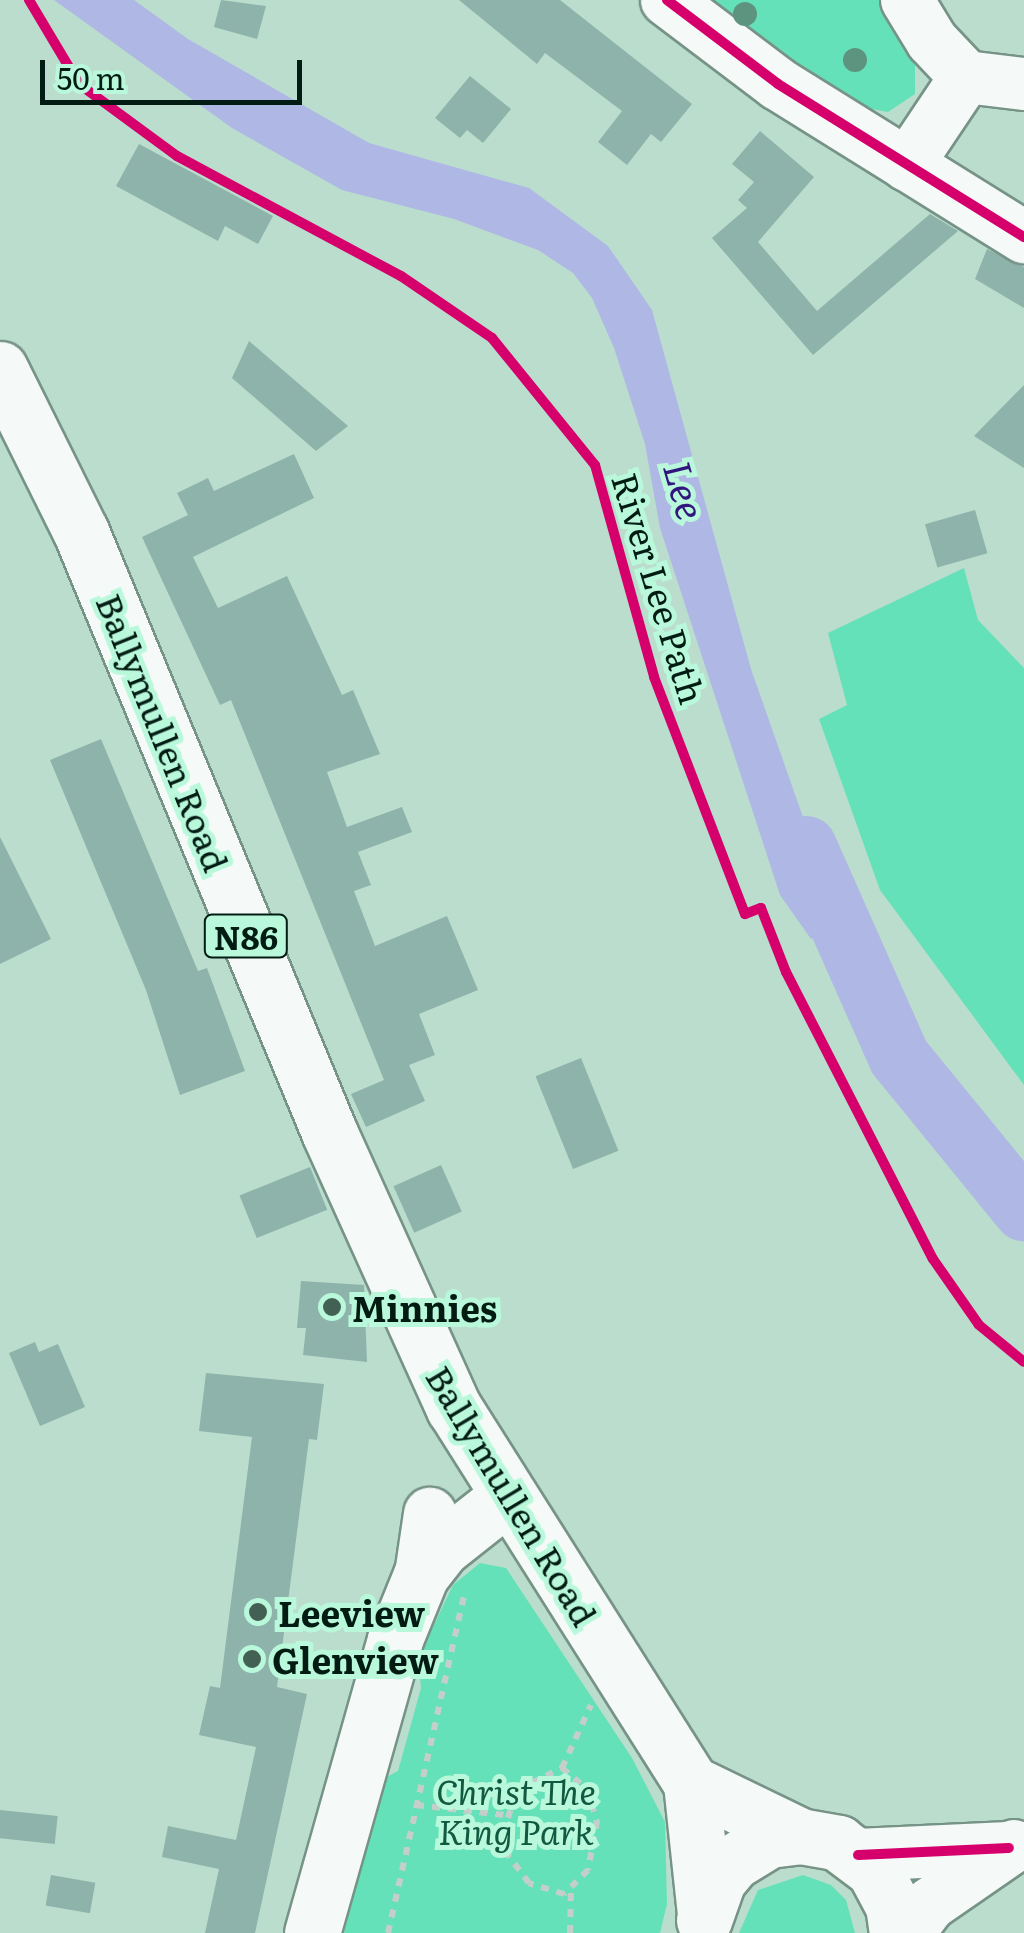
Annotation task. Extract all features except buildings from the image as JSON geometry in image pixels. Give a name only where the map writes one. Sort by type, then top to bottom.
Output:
[{"type":"main road","name":"Ballymullen Road","points":[[0,368],[81,532],[401,1299],[454,1408],[692,1783]]},
{"type":"main road","points":[[312,1933],[395,1638],[445,1576],[441,1548],[508,1496]]},
{"type":"main road","points":[[692,1783],[800,1836],[858,1855],[886,1886],[897,1933]]},
{"type":"main road","name":"N86","points":[[692,1783],[704,1923]]},
{"type":"main road","name":"N86","points":[[704,1923],[733,1862],[769,1840],[800,1836]]},
{"type":"street","points":[[666,0],[778,84],[1024,237]]},
{"type":"street","points":[[907,0],[932,40],[966,77],[1024,84]]},
{"type":"street","points":[[907,166],[966,77]]},
{"type":"street","points":[[430,1514],[445,1576]]},
{"type":"street","points":[[858,1855],[1017,1845]]},
{"type":"street","points":[[908,1933],[930,1904],[1017,1845]]},
{"type":"path","points":[[388,1933],[416,1806],[445,1576]]},
{"type":"path","points":[[571,1894],[543,1889],[516,1869],[506,1853],[504,1814],[528,1779],[562,1768],[612,1658]]},
{"type":"path","points":[[562,1768],[587,1790],[597,1821],[588,1870],[571,1894],[570,1933]]},
{"type":"path","points":[[416,1806],[504,1814]]},
{"type":"green space","points":[[704,0],[882,0],[915,54],[915,94],[888,112],[851,105]]},
{"type":"green space","points":[[964,568],[978,620],[1024,668],[1024,1085],[880,890],[819,719],[847,705],[828,633]]},
{"type":"green space","name":"Christ The King Park","points":[[480,1563],[506,1568],[632,1758],[665,1822],[667,1904],[660,1933],[344,1933],[381,1780],[398,1771],[421,1688],[418,1658],[453,1585]]},
{"type":"green space","points":[[803,1875],[831,1885],[846,1900],[855,1933],[739,1933],[758,1890]]},
{"type":"water","points":[[54,0],[134,0],[188,39],[369,143],[529,188],[608,246],[652,310],[751,669],[804,820],[854,922],[811,939],[780,895],[660,528],[645,444],[614,348],[592,298],[573,273],[538,250],[454,219],[342,190],[232,128]]},
{"type":"waterway","name":"Lee","points":[[806,847],[899,1057],[1024,1210]]},
{"type":"cycle path","name":"River Lee Path","points":[[29,0],[79,84],[177,156],[401,276],[492,338],[595,465],[654,677],[745,914],[761,908],[786,972],[933,1259],[979,1325],[1024,1362]]},
{"type":"cycle path","points":[[667,0],[778,84],[1024,237]]},
{"type":"cycle path","points":[[858,1855],[1009,1848]]},
{"type":"place","name":"Minnies","points":[[332,1307]]},
{"type":"place","name":"Leeview","points":[[258,1612]]},
{"type":"place","name":"Glenview","points":[[252,1659]]}]
